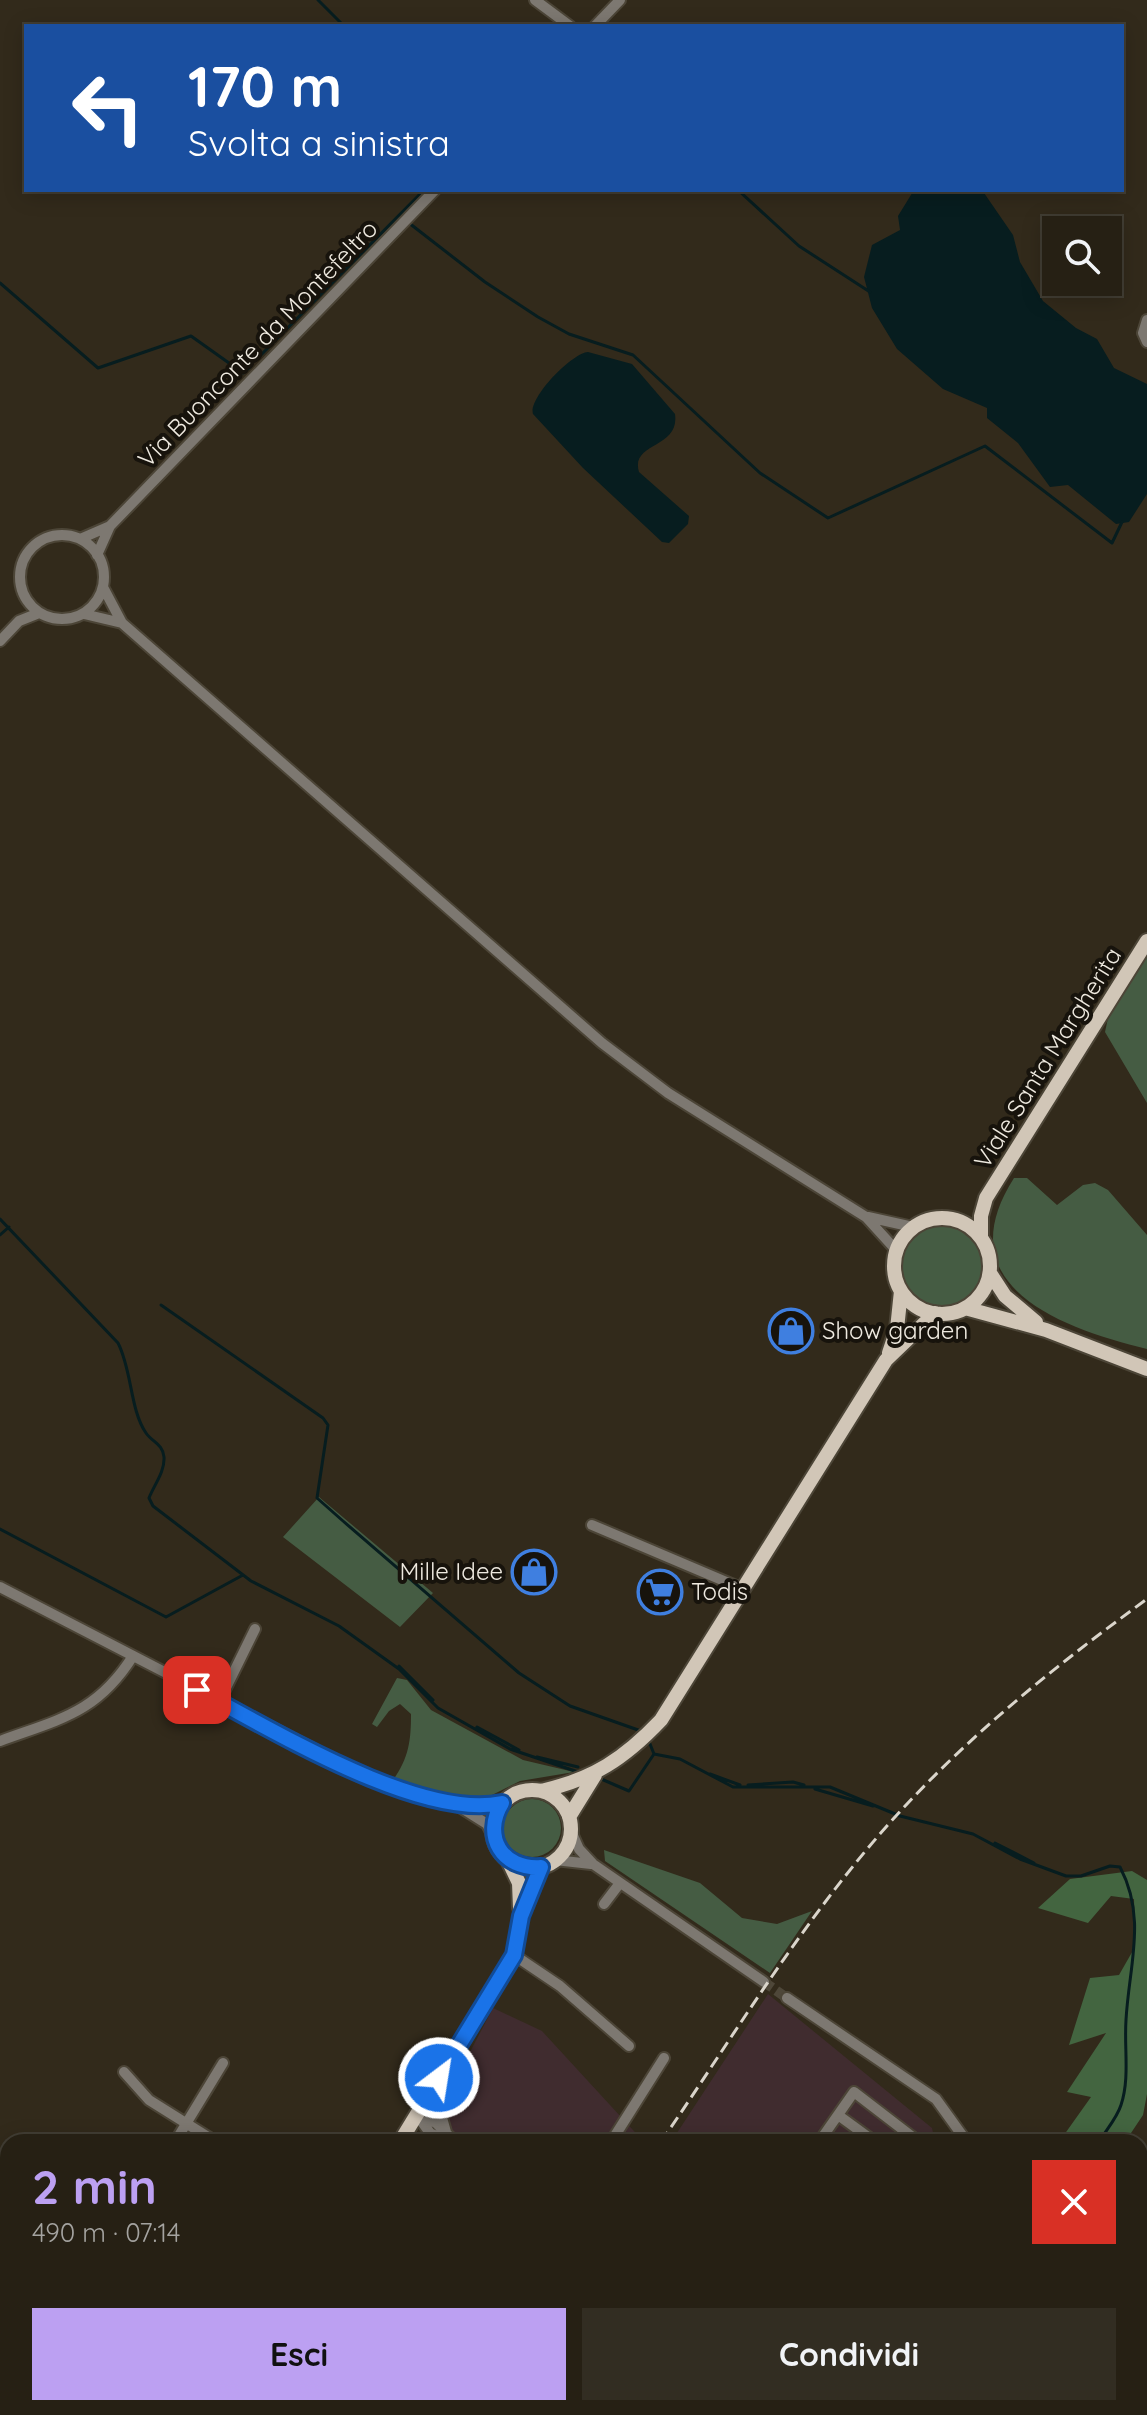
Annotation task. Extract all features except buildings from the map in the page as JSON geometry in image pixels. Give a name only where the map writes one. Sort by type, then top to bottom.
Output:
[{"type":"main road","name":"Viale Santa Margherita","points":[[953,1219],[969,1214],[986,1198],[1147,941]]},
{"type":"main road","name":"Viale Santa Margherita","points":[[981,1238],[981,1216],[986,1198]]},
{"type":"main road","points":[[521,1916],[519,1883],[494,1838],[493,1825],[502,1803],[520,1792],[541,1791],[595,1775],[643,1739],[661,1720],[886,1360],[897,1329],[901,1291],[894,1271],[896,1250],[913,1227],[931,1218],[953,1219],[970,1226],[981,1238],[989,1256],[990,1273],[981,1293],[965,1308]]},
{"type":"main road","points":[[990,1273],[1005,1296],[1046,1330]]},
{"type":"main road","points":[[901,1291],[917,1307],[935,1313],[965,1308],[1046,1330],[1147,1369]]},
{"type":"main road","points":[[886,1360],[935,1313]]},
{"type":"main road","points":[[508,1859],[518,1865],[541,1867],[555,1860],[568,1842],[570,1824],[595,1775]]},
{"type":"main road","points":[[541,1791],[553,1796],[570,1824]]},
{"type":"main road","points":[[405,2134],[514,1955],[521,1916],[541,1867]]},
{"type":"street","points":[[535,0],[567,24]]},
{"type":"street","points":[[597,24],[620,0]]},
{"type":"street","name":"Via Buonconte da Montefeltro","points":[[110,526],[433,192]]},
{"type":"street","points":[[1147,320],[1143,330],[1147,342]]},
{"type":"street","points":[[110,526],[80,539],[51,536],[38,542],[26,554],[19,582],[27,600],[39,613],[55,619],[84,614],[122,623]]},
{"type":"street","points":[[97,555],[110,526]]},
{"type":"street","points":[[80,539],[97,555],[104,572],[103,587],[95,604],[84,614]]},
{"type":"street","points":[[103,587],[122,623],[602,1043],[668,1093],[866,1217],[896,1250]]},
{"type":"street","points":[[0,641],[19,621],[27,600]]},
{"type":"street","points":[[19,621],[39,613]]},
{"type":"street","points":[[866,1217],[913,1227]]},
{"type":"street","points":[[592,1525],[743,1589]]},
{"type":"street","points":[[0,1587],[348,1772],[460,1807],[487,1824],[494,1838]]},
{"type":"street","points":[[219,1702],[255,1629]]},
{"type":"street","points":[[0,1741],[85,1710],[118,1680],[133,1656]]},
{"type":"street","points":[[460,1807],[502,1803]]},
{"type":"street","points":[[570,1824],[579,1849],[593,1864],[764,1982]]},
{"type":"street","points":[[555,1860],[593,1864]]},
{"type":"street","points":[[604,1904],[620,1883]]},
{"type":"street","points":[[514,1955],[560,1986],[629,2046]]},
{"type":"street","points":[[787,1998],[936,2099],[961,2134]]},
{"type":"street","points":[[616,2134],[664,2058]]},
{"type":"street","points":[[444,2134],[440,2101],[450,2060]]},
{"type":"street","points":[[180,2134],[223,2063]]},
{"type":"street","points":[[124,2072],[149,2100],[203,2134]]},
{"type":"street","points":[[825,2134],[854,2092],[909,2134]]},
{"type":"street","points":[[417,2115],[436,2123],[442,2134]]},
{"type":"street","points":[[838,2115],[864,2134]]},
{"type":"shaded area","points":[[768,1994],[932,2128],[933,2134],[676,2134]]},
{"type":"shaded area","points":[[493,2008],[542,2031],[637,2134],[427,2134]]},
{"type":"green space","points":[[1147,956],[1147,1103],[1105,1032],[1108,1018]]},
{"type":"green space","points":[[1014,1178],[1027,1178],[1057,1205],[1083,1185],[1095,1183],[1108,1190],[1147,1235],[1147,1349],[1080,1329],[1049,1314],[1022,1296],[1003,1274],[994,1247],[996,1215]]},
{"type":"green space","points":[[942,1224],[958,1227],[971,1236],[980,1249],[983,1265],[980,1281],[971,1294],[958,1303],[942,1306],[926,1303],[913,1294],[904,1281],[901,1265],[904,1249],[913,1236],[926,1227]]},
{"type":"green space","points":[[319,1497],[433,1593],[400,1627],[283,1537]]},
{"type":"green space","points":[[397,1678],[407,1680],[431,1710],[523,1760],[574,1772],[520,1781],[480,1801],[393,1780],[408,1748],[411,1714],[400,1704],[389,1711],[377,1727],[372,1724]]},
{"type":"green space","points":[[532,1799],[552,1808],[561,1828],[552,1848],[532,1857],[512,1848],[503,1828],[512,1808]]},
{"type":"green space","points":[[604,1850],[700,1883],[742,1918],[777,1924],[812,1911],[770,1973],[605,1861]]},
{"type":"green space","points":[[1132,1871],[1147,1880],[1147,2094],[1143,2115],[1130,2134],[1065,2134],[1091,2097],[1067,2092],[1106,2033],[1069,2045],[1090,1978],[1119,1975],[1135,1947],[1134,1899],[1111,1896],[1088,1923],[1038,1908],[1070,1879]]},
{"type":"water","points":[[913,192],[983,192],[1013,235],[1020,262],[1043,301],[1076,328],[1097,339],[1114,368],[1147,384],[1147,494],[1129,522],[1116,524],[1068,485],[1050,487],[1018,443],[987,418],[987,408],[943,389],[897,349],[872,308],[864,277],[872,245],[900,230],[898,216]]},
{"type":"water","points":[[588,352],[632,364],[675,414],[675,425],[670,434],[642,455],[638,462],[639,472],[689,516],[688,524],[669,543],[662,542],[583,468],[533,414],[537,398],[553,377],[572,360]]},
{"type":"waterway","points":[[318,0],[342,24]]},
{"type":"waterway","points":[[256,360],[422,192]]},
{"type":"waterway","points":[[740,192],[799,246],[870,292]]},
{"type":"waterway","points":[[409,223],[485,282],[538,317],[569,334],[633,355],[760,473],[828,518],[985,446],[1112,543],[1122,522]]},
{"type":"waterway","points":[[0,283],[98,368],[191,336],[243,373],[251,366]]},
{"type":"waterway","points":[[0,1219],[118,1343],[141,1424],[164,1457],[163,1468],[149,1498],[153,1506],[251,1581],[339,1626],[399,1669],[438,1708],[510,1749],[581,1773]]},
{"type":"waterway","points":[[0,1235],[9,1227]]},
{"type":"waterway","points":[[161,1305],[323,1418],[328,1425],[317,1498],[519,1673],[570,1706],[641,1731]]},
{"type":"waterway","points":[[0,1529],[166,1617],[243,1575]]},
{"type":"waterway","points":[[399,1666],[433,1700]]},
{"type":"waterway","points":[[477,1727],[519,1750]]},
{"type":"waterway","points":[[648,1739],[654,1754]]},
{"type":"waterway","points":[[654,1754],[680,1759],[733,1787],[830,1787],[900,1816],[973,1834],[1020,1859],[1066,1876],[1081,1876],[1110,1866],[1120,1867],[1133,1905],[1134,1942],[1126,2020],[1124,2095],[1104,2134]]},
{"type":"waterway","points":[[599,1778],[629,1791],[654,1754]]},
{"type":"waterway","points":[[537,1757],[578,1767]]},
{"type":"waterway","points":[[710,1774],[740,1785]]},
{"type":"waterway","points":[[748,1785],[793,1782],[804,1785]]},
{"type":"waterway","points":[[815,1789],[873,1806]]},
{"type":"waterway","points":[[995,1843],[1034,1863]]},
{"type":"tunnel","points":[[764,1982],[787,1998]]},
{"type":"railway","points":[[666,2134],[808,1925],[839,1883],[907,1804],[963,1748],[1022,1696],[1147,1599]]},
{"type":"place","name":"Show garden","points":[[791,1331]]},
{"type":"place","name":"Mille Idee","points":[[534,1572]]},
{"type":"place","name":"Todis","points":[[660,1592]]},
{"type":"route","points":[[197,1690],[381,1784],[460,1807],[502,1803],[493,1825],[499,1850],[518,1865],[541,1867],[521,1916],[514,1955],[439,2078]]}]
